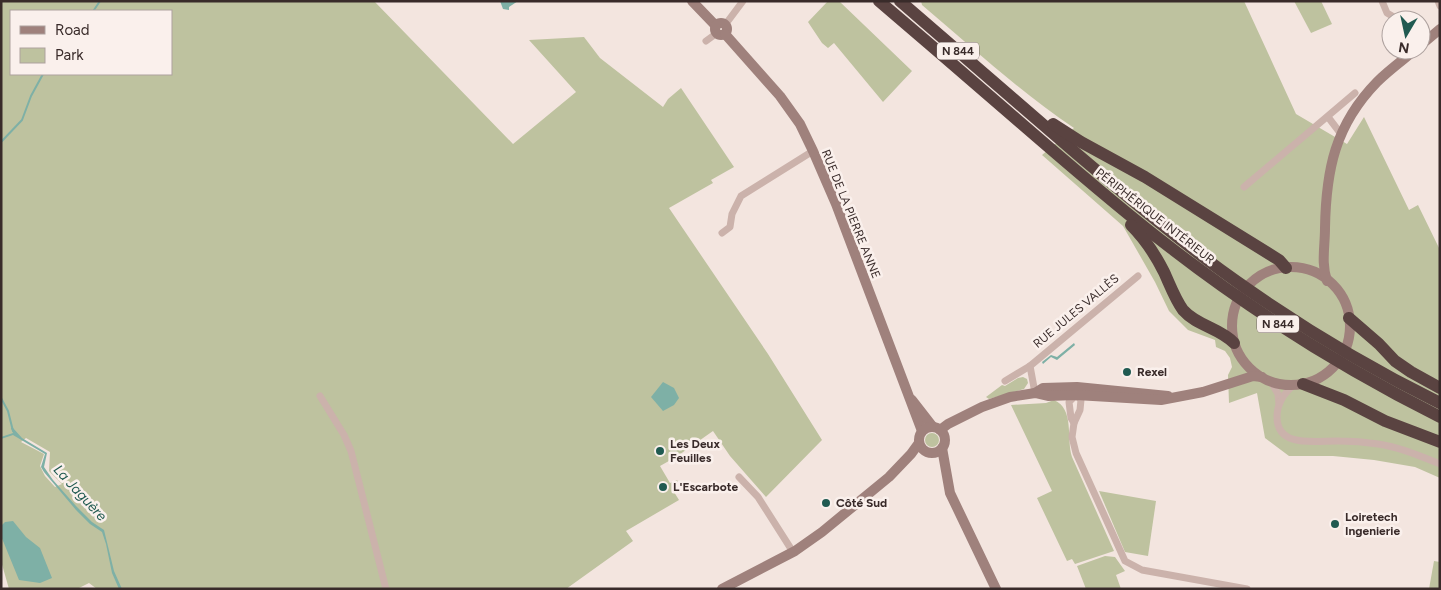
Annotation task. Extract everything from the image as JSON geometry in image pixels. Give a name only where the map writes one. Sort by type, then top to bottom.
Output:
[{"type":"highway","name":"PÉRIPHÉRIQUE INTÉRIEUR","points":[[880,1],[1127,213],[1191,263],[1272,320],[1343,365],[1440,418]]},
{"type":"highway","name":"N 844","points":[[900,1],[1132,201],[1236,281],[1349,354],[1440,403]]},
{"type":"highway","points":[[1016,102],[1029,105],[1074,138],[1145,177],[1279,260],[1286,268]]},
{"type":"highway","points":[[1127,213],[1130,224],[1152,250],[1182,308],[1194,319],[1224,333],[1234,343]]},
{"type":"highway","points":[[1349,318],[1395,361],[1440,388]]},
{"type":"highway","points":[[1303,383],[1400,427],[1440,442]]},
{"type":"street","name":"RUE DE LA PIERRE ANNE","points":[[692,1],[721,30],[780,96],[800,124],[836,204],[922,432]]},
{"type":"street","points":[[706,41],[721,30],[743,1]]},
{"type":"street","points":[[1438,1],[1440,6]]},
{"type":"street","points":[[1327,281],[1322,264],[1327,186],[1332,158],[1340,134],[1370,90],[1404,60]]},
{"type":"street","points":[[1244,187],[1356,93]]},
{"type":"street","points":[[1328,117],[1340,134]]},
{"type":"street","points":[[722,233],[730,227],[732,214],[741,196],[813,151]]},
{"type":"street","points":[[1308,270],[1324,254]]},
{"type":"street","points":[[1279,404],[1284,395],[1303,383],[1329,371],[1336,364],[1346,347],[1348,338],[1349,318],[1346,306],[1340,295],[1327,281],[1308,270],[1286,268],[1270,272],[1256,279],[1245,290],[1237,303],[1232,319],[1234,343],[1242,359],[1251,370],[1267,380],[1278,394],[1277,420],[1282,432],[1292,439],[1311,442],[1347,441],[1380,444],[1440,464]]},
{"type":"street","name":"RUE JULES VALLÈS","points":[[1005,382],[1030,366],[1138,276]]},
{"type":"street","points":[[1228,384],[1238,374],[1242,359]]},
{"type":"street","name":"RUE JULES VALLÈS","points":[[1030,366],[1035,393]]},
{"type":"street","points":[[722,589],[793,552],[822,532],[889,477],[911,454],[919,443],[922,432],[939,431],[948,424],[993,402],[1035,393],[1043,388],[1078,394],[1139,392],[1174,397],[1203,392],[1253,376],[1267,380],[1303,383]]},
{"type":"street","points":[[1074,424],[1071,418],[1069,402],[1078,394]]},
{"type":"street","points":[[1078,394],[1080,410],[1074,424],[1072,437],[1076,453],[1125,561],[1142,570],[1247,589]]},
{"type":"street","name":"RUE DE LA PIERRE ANNE","points":[[908,395],[939,431]]},
{"type":"street","points":[[320,396],[344,434],[351,451],[386,589]]},
{"type":"street","points":[[939,431],[934,451],[947,478],[950,493],[966,530],[996,589]]},
{"type":"street","points":[[919,443],[924,450],[934,451]]},
{"type":"street","points":[[889,477],[934,451]]},
{"type":"street","points":[[739,477],[758,497],[793,552]]},
{"type":"green space","points":[[1,1],[374,1],[513,144],[576,92],[529,40],[584,37],[600,58],[663,107],[668,99],[681,88],[734,167],[711,180],[713,183],[669,208],[768,354],[822,440],[766,497],[730,456],[713,431],[660,466],[670,483],[677,480],[682,488],[674,492],[679,500],[626,531],[633,541],[566,589],[97,589],[89,583],[77,589],[9,589],[1,561]],"holes":[[[26,438],[50,452],[49,471],[62,484],[55,487],[45,476],[40,466],[44,454],[21,442]]]},
{"type":"green space","points":[[828,1],[839,1],[912,71],[883,102],[834,43],[828,48],[822,43],[808,22]]},
{"type":"green space","points":[[921,1],[1244,1],[1296,114],[1347,144],[1364,117],[1409,210],[1418,205],[1440,250],[1440,478],[1415,467],[1374,460],[1333,456],[1289,456],[1265,438],[1257,393],[1229,403],[1228,375],[1232,367],[1230,358],[1225,351],[1216,347],[1215,340],[1188,330],[1169,311],[1123,226],[1042,155],[1074,128],[1034,100],[996,69],[922,5]]},
{"type":"green space","points":[[1294,1],[1321,1],[1332,24],[1311,33]]},
{"type":"green space","points":[[1023,377],[1027,379],[1028,383],[1024,389],[989,399],[986,397],[1002,385],[1005,386]]},
{"type":"green space","points":[[1054,400],[1061,404],[1065,410],[1069,425],[1072,457],[1114,551],[1075,564],[1072,559],[1067,561],[1037,498],[1052,491],[1011,405],[1046,403]]},
{"type":"green space","points":[[932,433],[937,435],[939,440],[937,445],[932,447],[927,445],[925,440],[927,435]]},
{"type":"green space","points":[[1099,491],[1156,501],[1148,556],[1125,552]]},
{"type":"green space","points":[[1105,556],[1115,557],[1125,571],[1116,575],[1121,589],[1086,589],[1077,566]]},
{"type":"green space","points":[[1434,561],[1440,562],[1440,589],[1429,589]]},
{"type":"water","points":[[500,1],[518,1],[509,7],[509,10],[503,9]]},
{"type":"water","points":[[1074,343],[1075,345],[1057,360],[1051,357],[1043,364],[1042,362],[1051,355],[1057,357]]},
{"type":"water","points":[[663,382],[674,388],[679,398],[674,405],[663,411],[651,397]]},
{"type":"water","points":[[11,428],[22,438],[47,453],[44,467],[53,480],[92,522],[104,530],[114,571],[122,589],[119,589],[112,573],[102,532],[90,524],[76,510],[44,472],[41,467],[45,454],[13,435],[1,439],[1,437],[13,433]]},
{"type":"water","points":[[13,521],[26,537],[40,548],[52,578],[40,583],[19,580],[1,536],[1,526],[5,522]]},
{"type":"waterway","points":[[94,10],[100,1]]},
{"type":"waterway","points":[[1,142],[22,120],[31,96],[42,75]]},
{"type":"waterway","name":"La Jaguère","points":[[1,398],[8,411],[13,431]]},
{"type":"place","name":"Rexel","points":[[1127,372]]},
{"type":"place","name":"Les Deux Feuilles","points":[[660,451]]},
{"type":"place","name":"L'Escarbote","points":[[663,487]]},
{"type":"place","name":"Côté Sud","points":[[826,503]]},
{"type":"place","name":"Loiretech Ingenierie","points":[[1335,524]]}]
